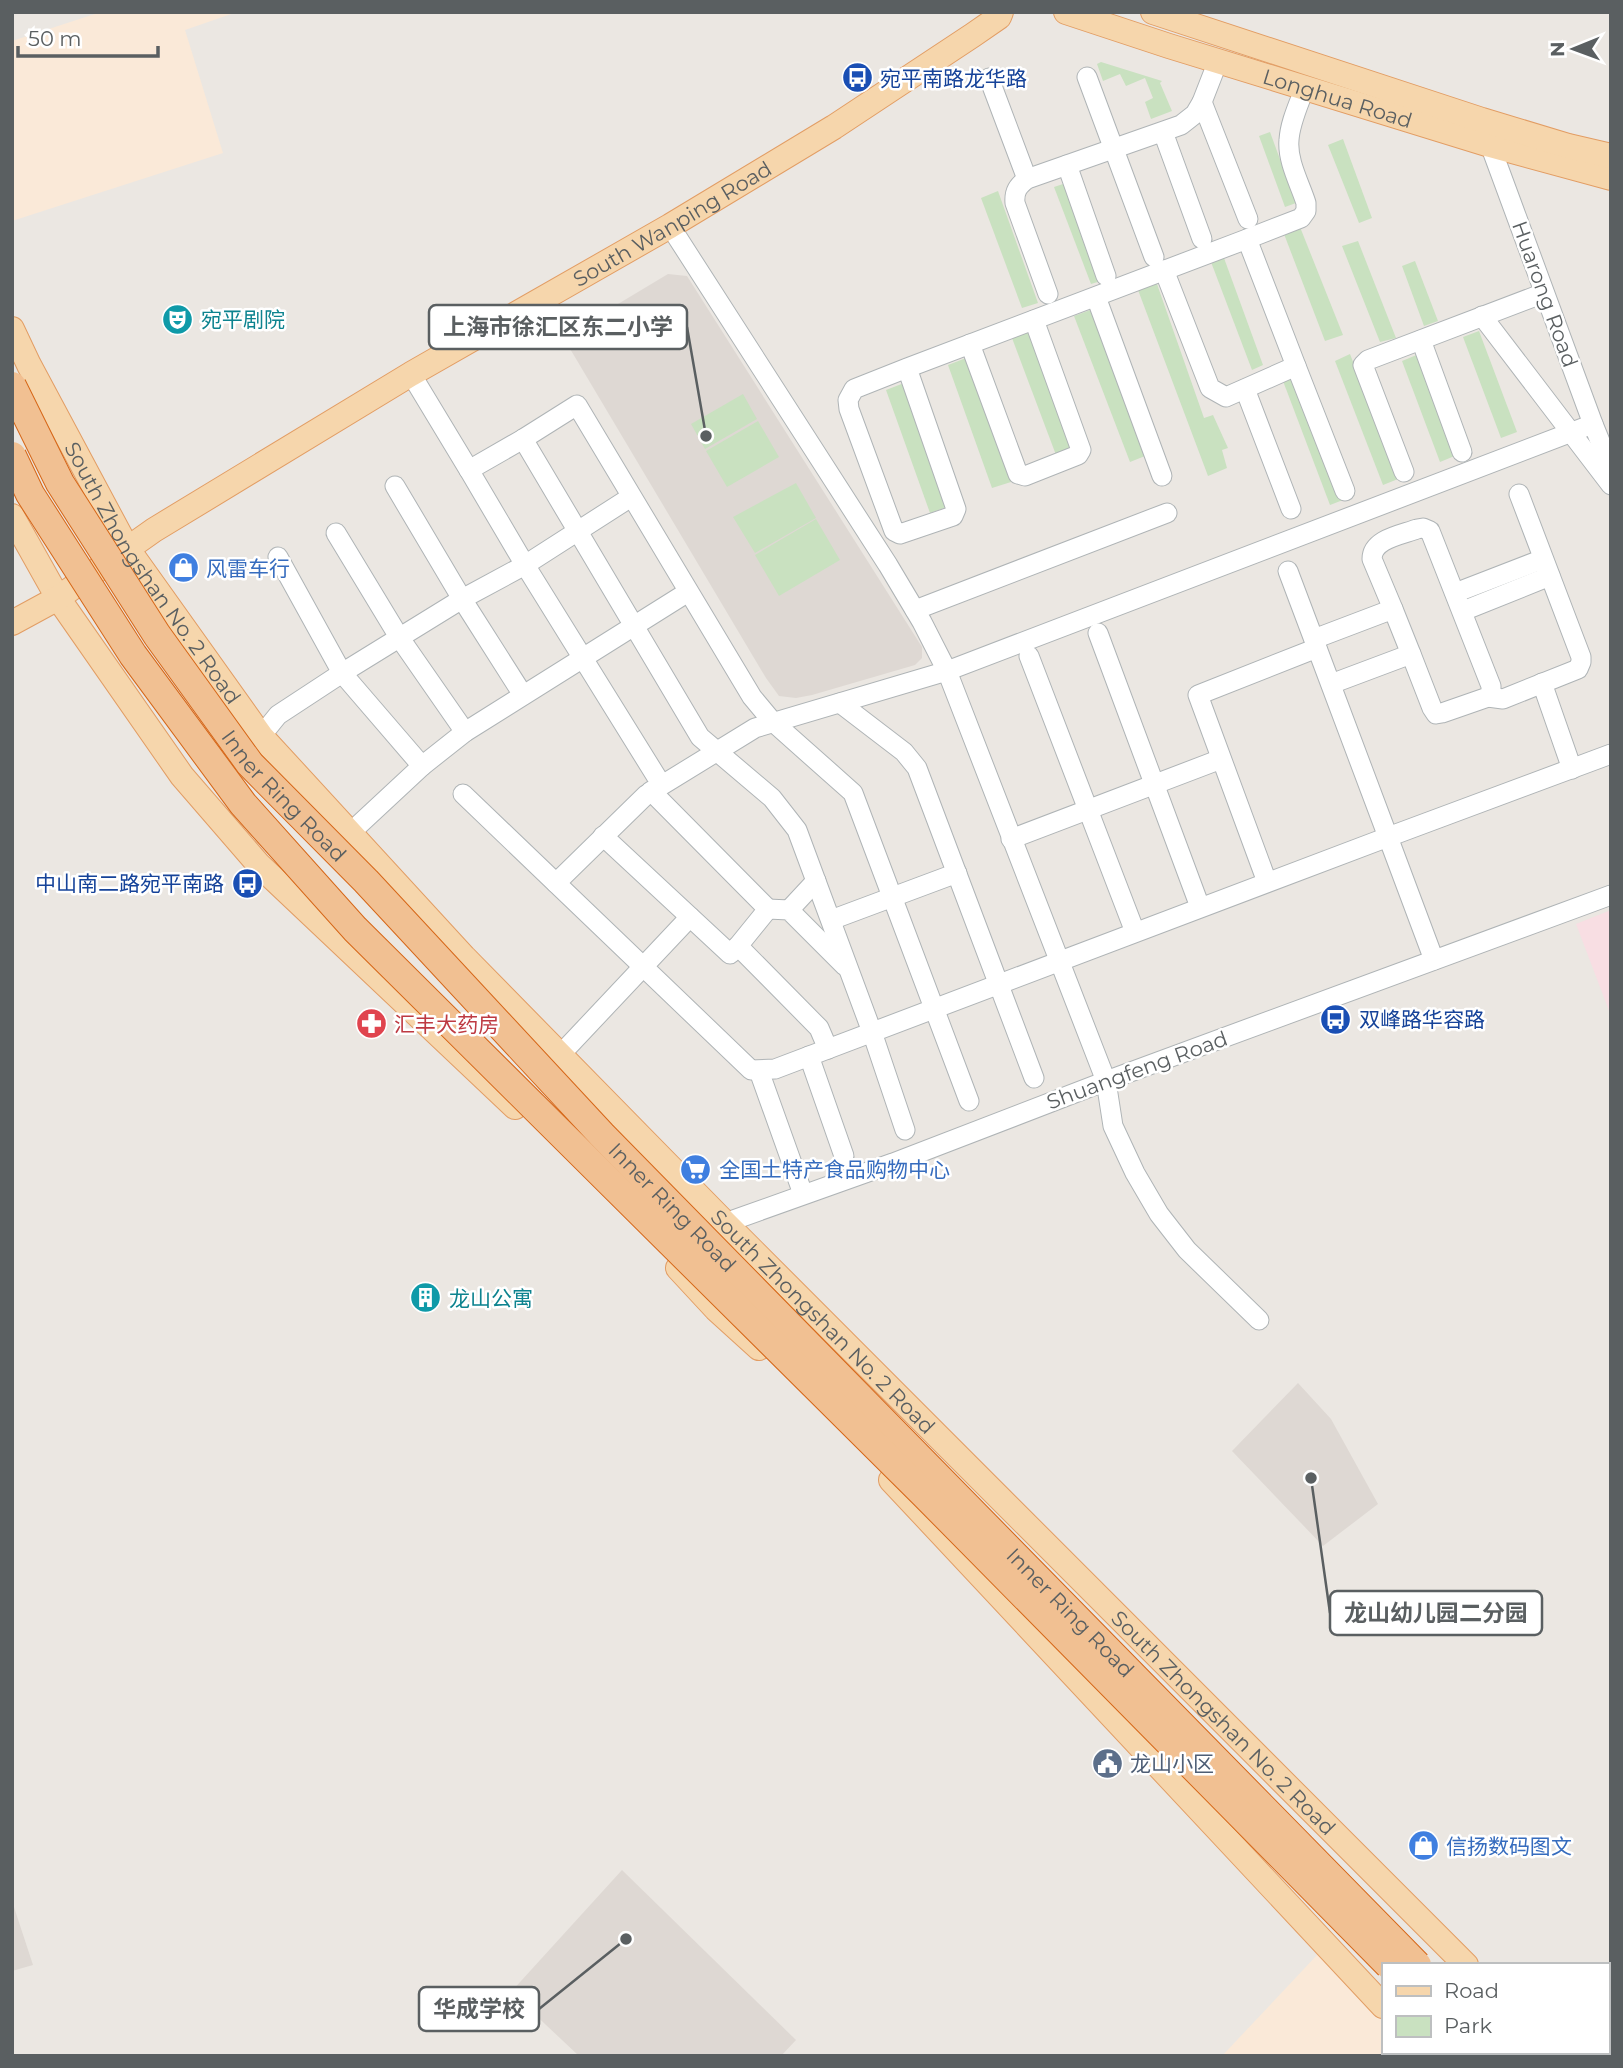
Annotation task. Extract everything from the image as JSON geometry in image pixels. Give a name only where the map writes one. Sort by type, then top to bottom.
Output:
[{"type":"highway","name":"Inner Ring Road","points":[[12,386],[60,484],[157,635],[250,764],[366,881],[602,1135],[1415,1963]]},
{"type":"highway","name":"Inner Ring Road","points":[[12,456],[30,494],[133,655],[243,804],[355,929],[924,1494],[1387,1963]]},
{"type":"main road","name":"South Wanping Road","points":[[12,623],[58,598],[127,548],[411,374],[670,226],[872,103],[982,29],[999,17],[1001,12]]},
{"type":"main road","name":"Longhua Road","points":[[1066,12],[1490,145],[1611,178]]},
{"type":"main road","name":"Longhua Road","points":[[1153,12],[1482,120],[1611,156]]},
{"type":"main road","name":"South Zhongshan No. 2 Road","points":[[12,329],[127,548],[261,736],[464,957],[725,1223],[1464,1963]]},
{"type":"main road","points":[[12,516],[58,598],[182,776],[259,865],[525,1116],[716,1309],[839,1424],[1382,2005]]},
{"type":"street","points":[[1048,294],[1015,203],[1014,194],[1019,185],[1181,125],[1195,114],[1202,102],[1217,61]]},
{"type":"street","points":[[1087,77],[1210,388],[1226,397],[1296,366]]},
{"type":"street","points":[[989,78],[1027,180]]},
{"type":"street","points":[[907,368],[956,509],[953,516],[900,534],[894,531],[849,409],[848,400],[854,389],[907,368],[1096,297],[1159,264],[1247,229],[1301,218],[1306,211],[1306,203],[1289,154],[1289,140],[1291,125],[1305,88]]},
{"type":"street","points":[[1202,102],[1296,366],[1345,491]]},
{"type":"street","name":"Huarong Road","points":[[1482,120],[1611,468]]},
{"type":"street","points":[[1163,132],[1202,239]]},
{"type":"street","points":[[1067,166],[1106,276]]},
{"type":"street","points":[[670,226],[915,610],[947,671],[1106,1081],[1113,1126],[1135,1173],[1159,1214],[1187,1250],[1259,1320]]},
{"type":"street","points":[[1404,472],[1363,365],[1368,360],[1544,293]]},
{"type":"street","points":[[1096,297],[1162,476]]},
{"type":"street","points":[[1482,316],[1611,485]]},
{"type":"street","points":[[970,345],[1018,474],[1025,477],[1077,455],[1081,450],[1034,320]]},
{"type":"street","points":[[1421,340],[1462,452]]},
{"type":"street","points":[[411,374],[656,788],[768,909],[789,910],[849,970]]},
{"type":"street","points":[[1245,389],[1291,509]]},
{"type":"street","points":[[469,470],[577,405],[742,683],[772,721],[853,793],[969,1101]]},
{"type":"street","points":[[556,883],[656,788],[755,728],[947,671],[1593,424]]},
{"type":"street","points":[[523,439],[700,737],[772,798],[797,830],[872,1032],[905,1130]]},
{"type":"street","points":[[395,486],[523,695]]},
{"type":"street","points":[[1488,697],[1491,686],[1430,531],[1417,529],[1376,545],[1372,551],[1372,559],[1436,714],[1488,697],[1503,699],[1578,668],[1581,662],[1518,494]]},
{"type":"street","points":[[261,736],[278,715],[342,673],[462,599],[525,565],[631,497]]},
{"type":"street","points":[[915,610],[1167,513]]},
{"type":"street","points":[[337,533],[399,637],[465,732]]},
{"type":"street","points":[[278,557],[342,673],[422,766]]},
{"type":"street","points":[[1459,602],[1547,567]]},
{"type":"street","points":[[1288,571],[1434,960]]},
{"type":"street","points":[[350,833],[422,766],[465,732],[688,592]]},
{"type":"street","points":[[1268,882],[1198,695],[1392,609]]},
{"type":"street","points":[[1098,633],[1200,907]]},
{"type":"street","points":[[1331,684],[1411,654]]},
{"type":"street","points":[[1029,656],[1135,932]]},
{"type":"street","points":[[1542,683],[1572,769]]},
{"type":"street","points":[[840,703],[904,752],[917,768],[1034,1078]]},
{"type":"street","points":[[463,794],[751,1070],[759,1071],[775,1069],[1611,754]]},
{"type":"street","points":[[1011,839],[1221,759]]},
{"type":"street","points":[[603,836],[730,954],[768,909]]},
{"type":"street","points":[[831,920],[957,873]]},
{"type":"street","points":[[789,910],[816,881]]},
{"type":"street","name":"Shuangfeng Road","points":[[673,1263],[725,1223],[1611,895]]},
{"type":"street","points":[[561,1055],[690,917]]},
{"type":"street","points":[[738,946],[819,1028],[828,1049]]},
{"type":"street","points":[[809,1056],[844,1156]]},
{"type":"street","points":[[759,1071],[803,1194]]},
{"type":"shaded area","points":[[101,12],[237,12],[185,30],[223,153],[12,221],[12,41]]},
{"type":"shaded area","points":[[668,274],[687,276],[922,647],[922,658],[915,665],[796,698],[779,696],[766,678],[563,337]]},
{"type":"shaded area","points":[[1611,910],[1611,1016],[1576,924]]},
{"type":"shaded area","points":[[1298,1383],[1331,1419],[1378,1504],[1323,1546],[1232,1451]]},
{"type":"shaded area","points":[[622,1870],[796,2040],[781,2056],[579,2056],[511,1992]]},
{"type":"shaded area","points":[[12,1901],[33,1965],[12,1971]]},
{"type":"shaded area","points":[[1318,1954],[1382,2021],[1382,2054],[1415,2056],[1222,2056]]},
{"type":"green space","points":[[1101,62],[1162,81],[1160,83],[1172,111],[1151,119],[1145,102],[1153,98],[1145,78],[1126,86],[1120,74],[1103,81],[1097,64]]},
{"type":"green space","points":[[1270,132],[1296,203],[1285,207],[1259,136]]},
{"type":"green space","points":[[1343,139],[1372,218],[1359,223],[1328,145]]},
{"type":"green space","points":[[1066,183],[1101,281],[1091,284],[1054,187]]},
{"type":"green space","points":[[998,191],[1038,303],[1022,308],[981,198]]},
{"type":"green space","points":[[1300,227],[1343,335],[1325,341],[1284,234]]},
{"type":"green space","points":[[1358,241],[1396,338],[1380,342],[1342,246]]},
{"type":"green space","points":[[1224,258],[1263,365],[1252,370],[1211,262]]},
{"type":"green space","points":[[1415,261],[1438,321],[1424,326],[1402,266]]},
{"type":"green space","points":[[1157,284],[1204,418],[1213,415],[1228,448],[1222,450],[1227,468],[1208,476],[1138,290]]},
{"type":"green space","points":[[1093,309],[1145,456],[1130,462],[1074,316]]},
{"type":"green space","points":[[1479,331],[1517,432],[1501,438],[1463,337]]},
{"type":"green space","points":[[1028,332],[1072,449],[1056,455],[1012,338]]},
{"type":"green space","points":[[1350,354],[1398,479],[1383,485],[1335,361]]},
{"type":"green space","points":[[1419,354],[1457,455],[1440,462],[1402,361]]},
{"type":"green space","points":[[966,358],[1011,482],[992,488],[948,365]]},
{"type":"green space","points":[[1297,376],[1343,500],[1330,505],[1283,381]]},
{"type":"green space","points":[[904,383],[947,507],[930,513],[886,390]]},
{"type":"green space","points":[[743,394],[757,419],[705,449],[691,424]]},
{"type":"green space","points":[[758,421],[779,457],[727,487],[706,451]]},
{"type":"green space","points":[[796,483],[816,518],[755,553],[733,517]]},
{"type":"green space","points":[[816,519],[840,560],[779,596],[755,555]]},
{"type":"place","name":"宛平南路龙华路","points":[[857,78]]},
{"type":"place","name":"宛平剧院","points":[[178,319]]},
{"type":"place","name":"上海市徐汇区东二小学","points":[[706,436]]},
{"type":"place","name":"风雷车行","points":[[183,568]]},
{"type":"place","name":"中山南二路宛平南路","points":[[247,883]]},
{"type":"place","name":"双峰路华容路","points":[[1336,1019]]},
{"type":"place","name":"汇丰大药房","points":[[371,1024]]},
{"type":"place","name":"全国土特产食品购物中心","points":[[696,1169]]},
{"type":"place","name":"龙山公寓","points":[[426,1298]]},
{"type":"place","name":"龙山幼儿园二分园","points":[[1311,1478]]},
{"type":"place","name":"龙山小区","points":[[1107,1763]]},
{"type":"place","name":"信扬数码图文","points":[[1423,1846]]},
{"type":"place","name":"华成学校","points":[[626,1939]]}]
